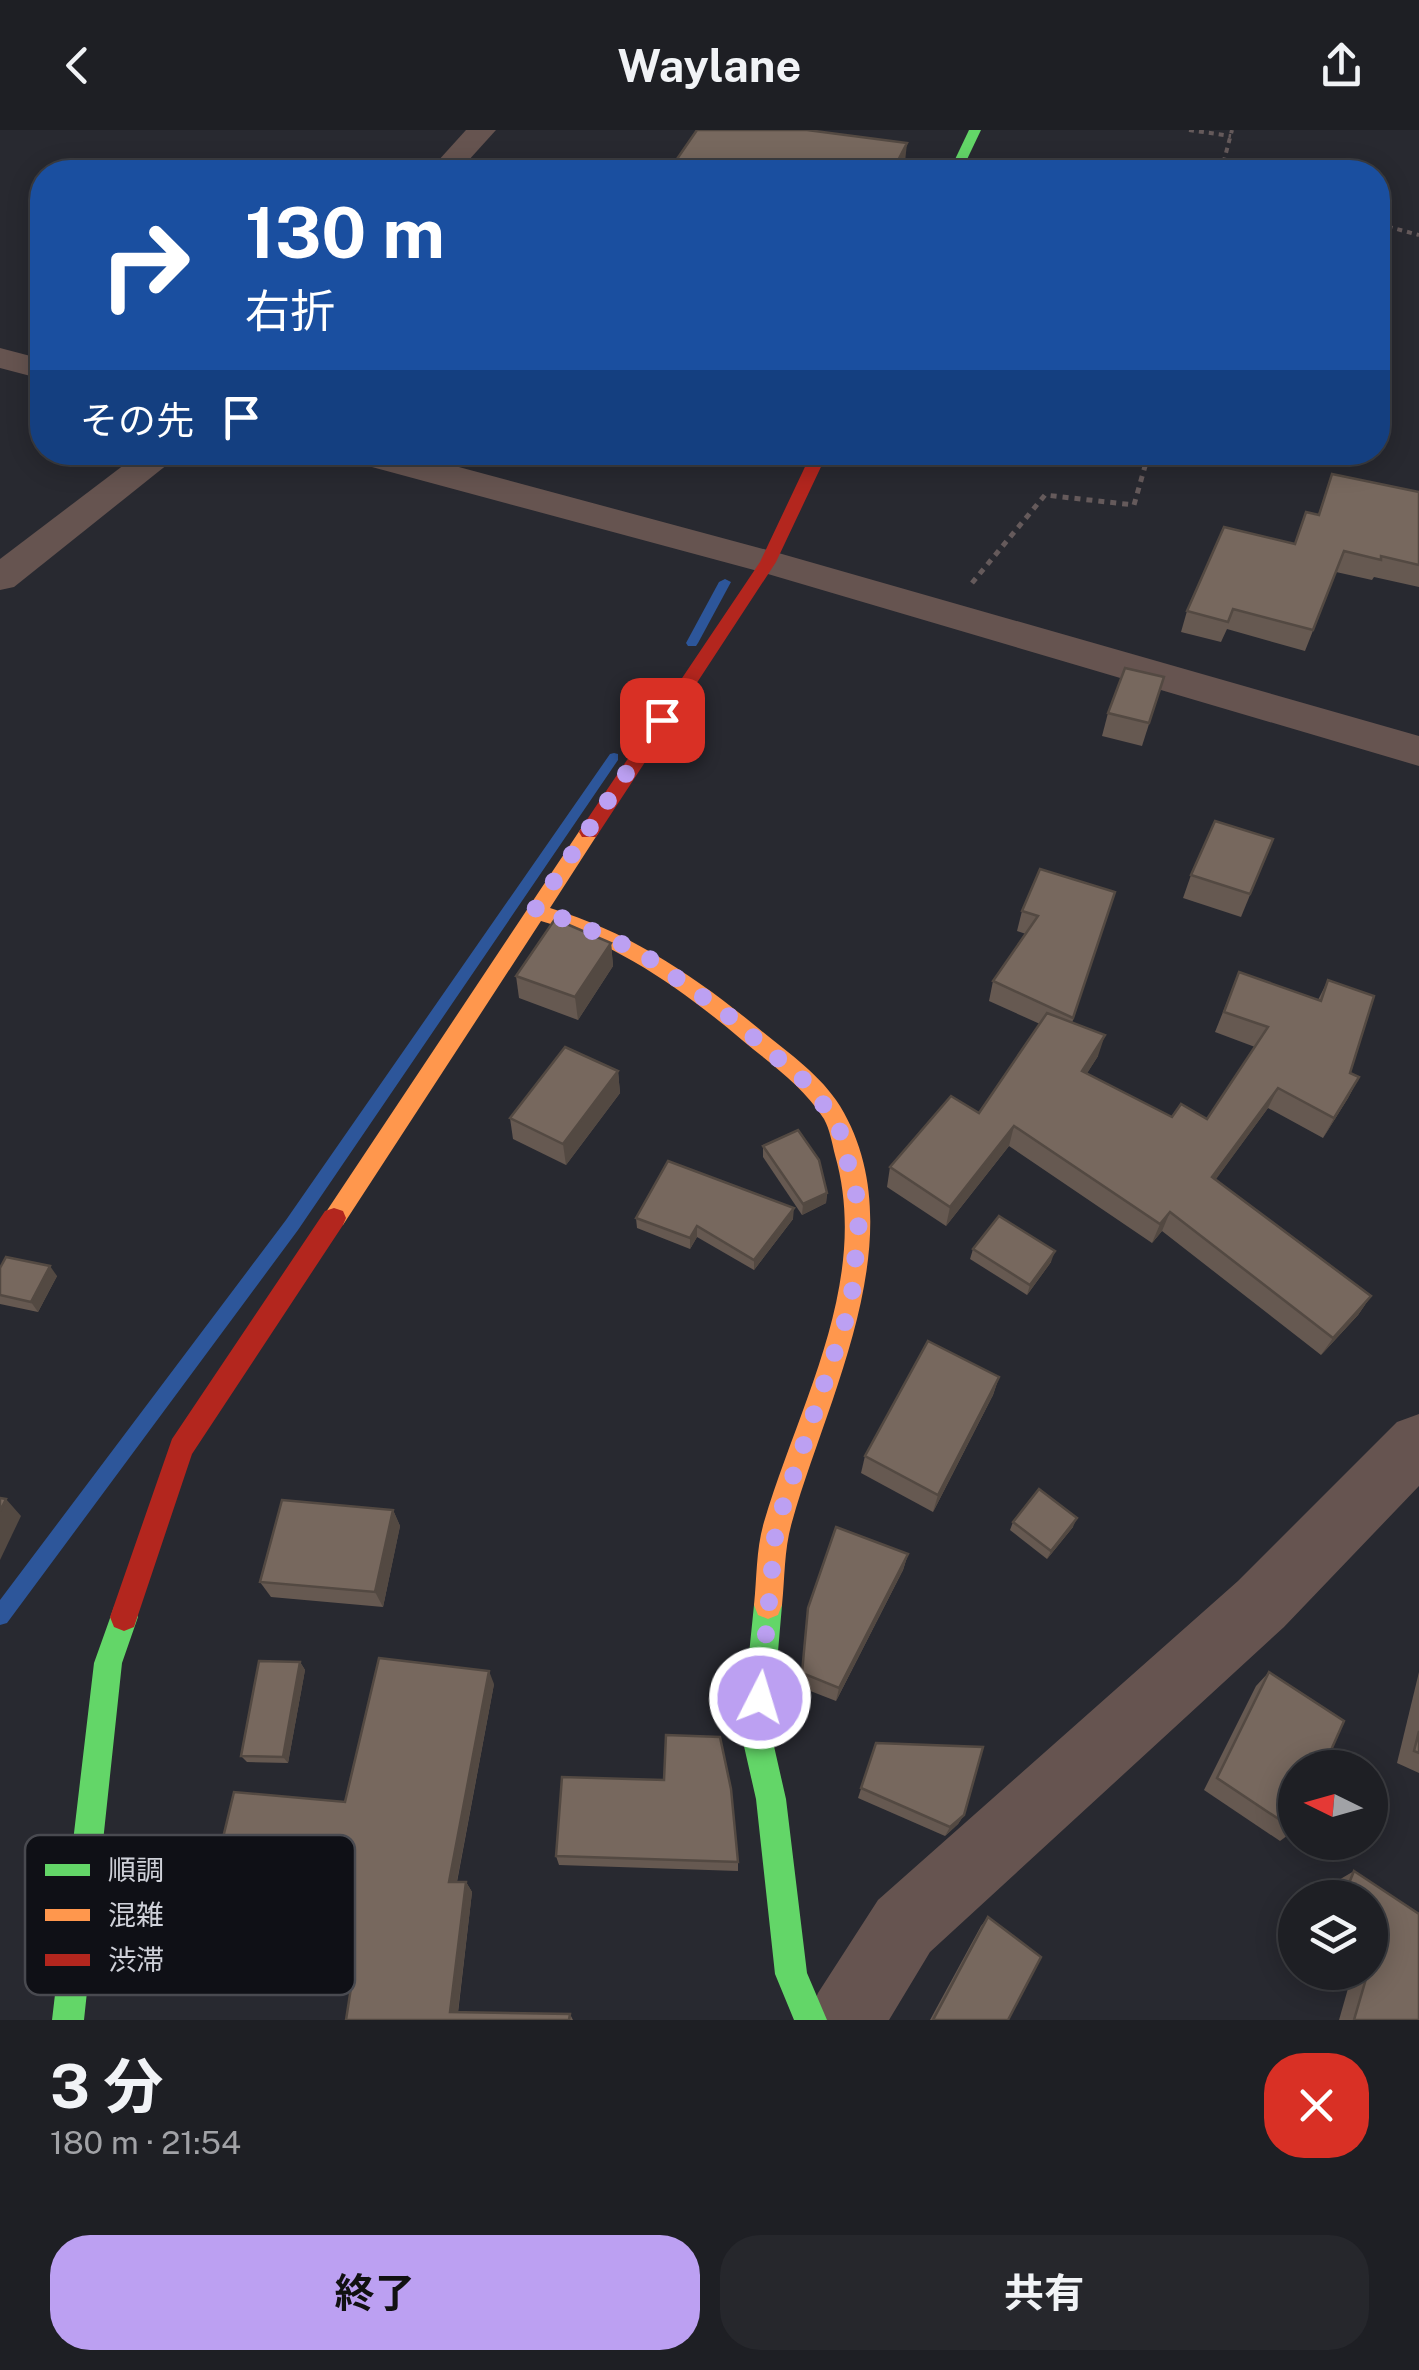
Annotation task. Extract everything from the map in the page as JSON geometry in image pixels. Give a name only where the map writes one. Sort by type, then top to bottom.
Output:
[{"type":"street","points":[[453,160],[482,130]]},
{"type":"street","points":[[961,160],[975,130]]},
{"type":"street","points":[[0,358],[30,366]]},
{"type":"street","points":[[0,578],[148,465]]},
{"type":"street","points":[[407,465],[768,562],[1419,751]]},
{"type":"street","points":[[89,1835],[108,1663],[181,1448],[768,562],[814,465]]},
{"type":"street","points":[[534,911],[565,919],[640,952],[724,1012],[808,1084],[838,1124],[860,1210],[851,1304],[776,1527],[756,1732],[771,1799],[791,1974],[811,2020]]},
{"type":"street","points":[[845,2020],[904,1926],[1260,1604],[1419,1444]]},
{"type":"street","points":[[68,2020],[71,1995]]},
{"type":"path","points":[[1188,130],[1231,133],[1224,160]]},
{"type":"path","points":[[1390,227],[1419,235]]},
{"type":"path","points":[[946,614],[1046,494],[1134,505],[1145,465]]},
{"type":"building","points":[[697,130],[807,130],[907,143],[898,160],[676,160]]},
{"type":"building","points":[[1332,474],[1419,492],[1419,565],[1344,551],[1313,630],[1233,609],[1228,622],[1187,611],[1224,527],[1295,544],[1306,512],[1319,515]]},
{"type":"building","points":[[1125,668],[1164,677],[1149,723],[1108,713]]},
{"type":"building","points":[[1215,821],[1273,839],[1250,894],[1191,875]]},
{"type":"building","points":[[1040,869],[1115,892],[1073,1018],[993,981],[1038,916],[1022,911]]},
{"type":"building","points":[[555,919],[611,943],[575,997],[516,976]]},
{"type":"building","points":[[1239,972],[1321,1001],[1328,980],[1374,996],[1350,1073],[1359,1077],[1334,1118],[1278,1088],[1212,1177],[1371,1296],[1333,1338],[1170,1212],[1160,1224],[1014,1126],[950,1207],[890,1167],[951,1096],[979,1113],[1047,1013],[1105,1035],[1082,1071],[1172,1117],[1181,1104],[1207,1119],[1268,1027],[1224,1012]]},
{"type":"building","points":[[565,1047],[618,1071],[563,1144],[510,1118]]},
{"type":"building","points":[[798,1130],[819,1160],[827,1193],[803,1204],[763,1146]]},
{"type":"building","points":[[668,1161],[794,1208],[754,1260],[697,1226],[690,1238],[636,1218]]},
{"type":"building","points":[[999,1216],[1055,1251],[1030,1285],[973,1249]]},
{"type":"building","points":[[6,1257],[50,1266],[31,1302],[0,1295],[0,1268]]},
{"type":"building","points":[[928,1341],[999,1377],[938,1495],[865,1456]]},
{"type":"building","points":[[1039,1489],[1077,1518],[1051,1551],[1013,1522]]},
{"type":"building","points":[[282,1500],[393,1510],[375,1592],[260,1582]]},
{"type":"building","points":[[836,1527],[908,1554],[839,1688],[802,1673],[808,1608]]},
{"type":"building","points":[[379,1658],[489,1671],[449,1882],[466,1882],[450,2012],[570,2014],[569,2020],[346,2020],[350,1995],[355,1995],[355,1835],[224,1835],[234,1792],[345,1802]]},
{"type":"building","points":[[259,1661],[300,1662],[283,1757],[241,1756]]},
{"type":"building","points":[[1269,1672],[1344,1721],[1331,1750],[1278,1750],[1278,1819],[1217,1778]]},
{"type":"building","points":[[666,1735],[720,1737],[731,1789],[738,1862],[556,1856],[562,1777],[664,1780]]},
{"type":"building","points":[[876,1743],[983,1747],[964,1815],[950,1827],[861,1788]]},
{"type":"building","points":[[1354,1871],[1368,1880],[1350,1880]]},
{"type":"building","points":[[1388,1893],[1419,1914],[1419,2020],[1354,2020],[1363,1990],[1388,1990]]},
{"type":"building","points":[[988,1917],[1041,1957],[1008,2020],[933,2020]]},
{"type":"waterway","points":[[692,643],[725,582]]},
{"type":"waterway","points":[[0,1616],[292,1225],[614,757]]},
{"type":"traffic: fast","points":[[961,160],[975,130]]},
{"type":"traffic: fast","points":[[768,1605],[756,1733],[771,1799],[791,1974],[811,2020]]},
{"type":"traffic: fast","points":[[89,1835],[108,1663],[124,1617]]},
{"type":"traffic: fast","points":[[68,2020],[71,1995]]},
{"type":"traffic: slow","points":[[334,1218],[589,832]]},
{"type":"traffic: slow","points":[[534,911],[593,931],[675,976],[800,1076],[823,1100],[839,1127],[853,1177],[858,1228],[853,1277],[843,1327],[775,1532],[768,1605]]},
{"type":"traffic: jam","points":[[589,832],[768,562],[814,465]]},
{"type":"traffic: jam","points":[[124,1617],[181,1448],[334,1218]]},
{"type":"route","points":[[662,720],[534,911],[565,919],[640,952],[724,1012],[808,1084],[838,1124],[860,1210],[851,1304],[776,1527],[760,1698]]}]
